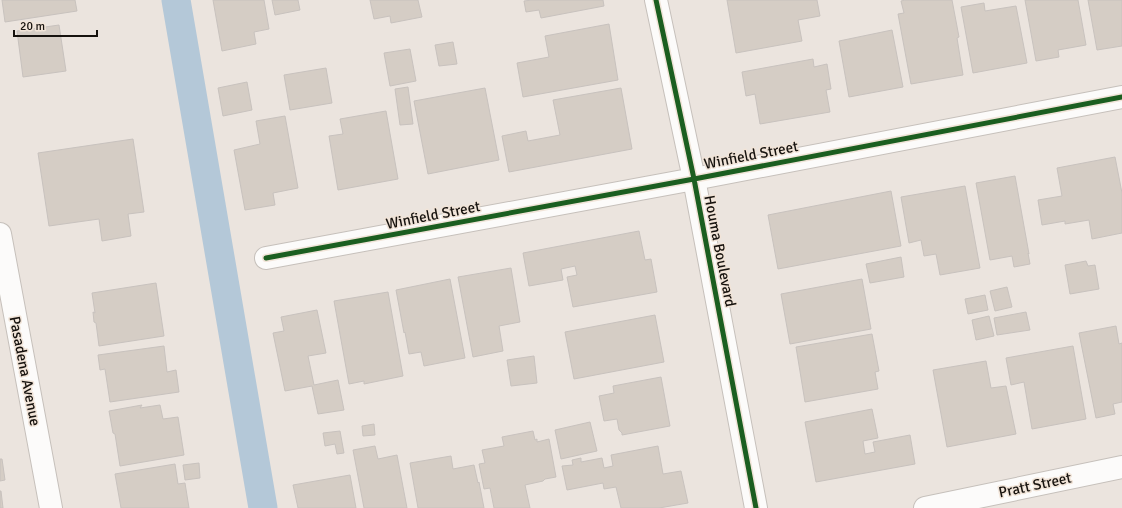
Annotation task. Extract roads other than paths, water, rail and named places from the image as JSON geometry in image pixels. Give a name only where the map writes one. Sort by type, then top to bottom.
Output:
[{"type":"street","name":"Houma Boulevard","points":[[656,0],[694,178],[756,508]]},
{"type":"street","name":"Winfield Street","points":[[266,258],[1122,97]]},
{"type":"street","name":"Pasadena Avenue","points":[[0,234],[4,275],[51,508]]},
{"type":"street","name":"Pratt Street","points":[[925,508],[1122,467]]},
{"type":"waterway","points":[[176,0],[263,508]]}]
